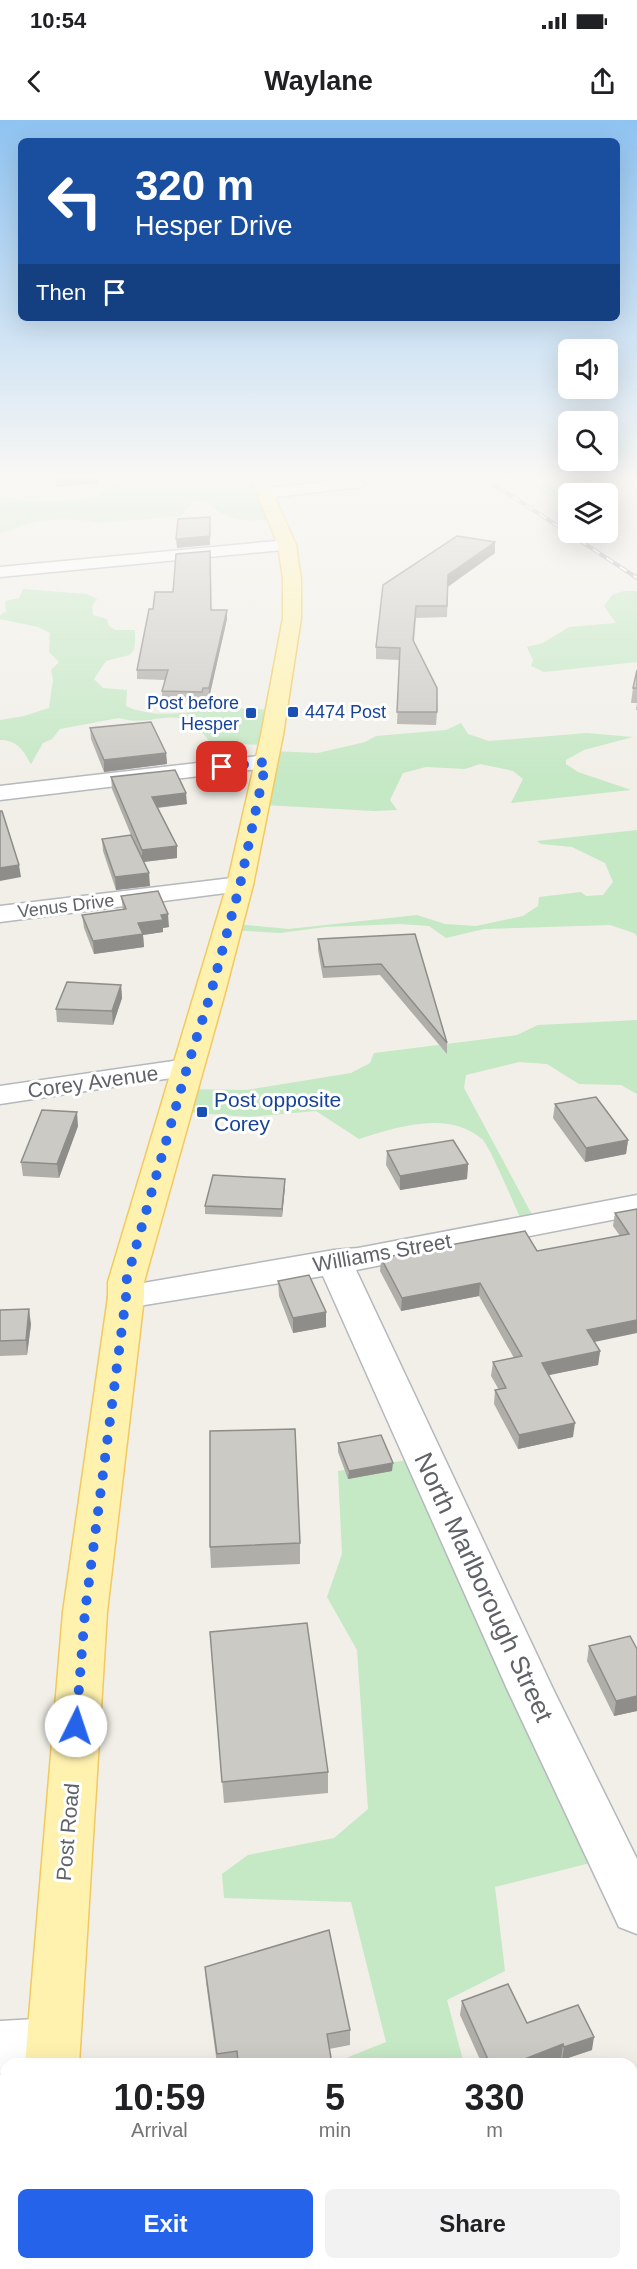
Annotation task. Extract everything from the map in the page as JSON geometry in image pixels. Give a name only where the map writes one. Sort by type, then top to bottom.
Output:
[{"type":"main road","name":"Post Road","points":[[52,2054],[85,1612],[126,1297],[126,1282],[210,996],[240,885],[266,762],[292,618],[292,579]]},
{"type":"street","points":[[0,793],[266,762]]},
{"type":"street","name":"Venus Drive","points":[[0,914],[240,885]]},
{"type":"street","name":"Corey Avenue","points":[[0,1095],[187,1068]]},
{"type":"street","name":"Williams Street","points":[[126,1297],[334,1261],[358,1259],[637,1205]]},
{"type":"street","name":"North Marlborough Street","points":[[334,1261],[531,1691],[637,1911]]},
{"type":"street","points":[[0,2047],[52,2054]]},
{"type":"green space","points":[[23,589],[87,594],[97,599],[92,606],[93,615],[107,619],[109,626],[116,630],[135,630],[133,651],[126,656],[106,661],[94,679],[103,688],[127,690],[126,706],[164,714],[231,708],[273,710],[264,745],[211,743],[198,729],[187,721],[177,718],[133,721],[119,718],[60,729],[52,739],[43,743],[31,764],[19,747],[6,740],[0,740],[0,720],[24,716],[49,708],[53,680],[51,670],[59,662],[49,652],[50,633],[38,627],[0,619],[0,615],[6,611],[5,601],[19,598]]},
{"type":"green space","points":[[624,591],[637,591],[637,662],[544,672],[531,666],[533,660],[527,647],[543,643],[569,627],[616,623],[604,606],[612,595]]},
{"type":"green space","points":[[461,723],[468,734],[489,741],[587,733],[633,737],[584,750],[566,760],[566,764],[578,772],[631,790],[511,803],[523,779],[513,771],[480,764],[465,769],[426,767],[403,773],[390,800],[397,810],[374,811],[264,805],[270,751],[318,753],[365,742],[376,736],[446,730]]},
{"type":"green space","points":[[637,830],[637,936],[610,925],[484,929],[446,938],[429,926],[400,924],[325,927],[280,933],[228,930],[236,924],[289,929],[417,915],[445,924],[476,926],[523,916],[538,906],[539,897],[581,892],[586,896],[603,895],[613,882],[605,863],[572,847],[541,844],[537,841]]},
{"type":"green space","points":[[637,1020],[637,1094],[621,1085],[579,1084],[547,1064],[519,1062],[466,1075],[464,1088],[536,1222],[522,1222],[497,1165],[482,1139],[469,1130],[454,1125],[438,1123],[406,1126],[359,1139],[316,1111],[249,1117],[173,1111],[179,1089],[247,1090],[351,1073],[370,1063],[374,1053],[517,1035],[538,1025]]},
{"type":"green space","points":[[420,1458],[606,1859],[495,1887],[505,1971],[447,2000],[462,2058],[346,2058],[386,2042],[351,1902],[224,1898],[222,1874],[248,1855],[334,1838],[368,1809],[357,1650],[327,1597],[342,1554],[338,1471]]},
{"type":"building","points":[[174,579],[210,579],[211,610],[227,610],[209,688],[203,688],[202,692],[162,691],[168,670],[137,670],[149,609],[153,609],[155,592],[173,592]]},
{"type":"building","points":[[392,579],[448,579],[447,606],[416,606],[413,640],[437,688],[437,712],[397,712],[400,648],[376,647],[383,585]]},
{"type":"building","points":[[637,670],[637,688],[633,688]]},
{"type":"building","points":[[151,722],[166,753],[104,760],[90,728]]},
{"type":"building","points":[[175,770],[186,793],[152,797],[177,846],[142,850],[111,777]]},
{"type":"building","points":[[0,811],[2,811],[19,865],[0,868]]},
{"type":"building","points":[[131,835],[149,873],[115,877],[102,839]]},
{"type":"building","points":[[158,891],[168,914],[161,915],[163,920],[138,923],[143,934],[93,941],[82,915],[126,909],[121,896]]},
{"type":"building","points":[[415,934],[447,1043],[381,964],[324,967],[318,939]]},
{"type":"building","points":[[67,982],[121,985],[112,1011],[56,1009]]},
{"type":"building","points":[[596,1097],[628,1140],[586,1148],[555,1104]]},
{"type":"building","points":[[42,1110],[77,1112],[57,1164],[21,1162]]},
{"type":"building","points":[[453,1140],[468,1164],[400,1176],[387,1151]]},
{"type":"building","points":[[213,1175],[285,1179],[282,1209],[205,1206]]},
{"type":"building","points":[[637,1209],[637,1320],[587,1330],[600,1351],[542,1363],[575,1423],[519,1435],[495,1390],[506,1388],[493,1362],[522,1356],[480,1283],[402,1298],[381,1258],[525,1231],[537,1251],[629,1234],[615,1213]]},
{"type":"building","points":[[309,1275],[326,1312],[293,1318],[278,1281]]},
{"type":"building","points":[[29,1309],[26,1340],[0,1341],[0,1310]]},
{"type":"building","points":[[295,1429],[300,1543],[210,1547],[210,1431]]},
{"type":"building","points":[[381,1435],[393,1463],[349,1471],[338,1443]]},
{"type":"building","points":[[307,1623],[328,1772],[222,1782],[210,1632]]},
{"type":"building","points":[[630,1636],[637,1649],[637,1696],[616,1701],[589,1646]]},
{"type":"building","points":[[329,1930],[350,2030],[327,2034],[331,2058],[238,2058],[237,2051],[217,2054],[205,1967]]},
{"type":"building","points":[[508,1984],[527,2023],[578,2005],[594,2037],[564,2047],[563,2044],[527,2058],[487,2058],[462,2001]]},
{"type":"place","name":"4474 Post","points":[[293,712]]},
{"type":"place","name":"Post before Hesper","points":[[251,713]]},
{"type":"place","name":"Post opposite Corey","points":[[202,1112]]},
{"type":"route","points":[[76,1726],[85,1612],[126,1297],[126,1282],[210,996],[240,885],[266,762],[222,767]]}]
